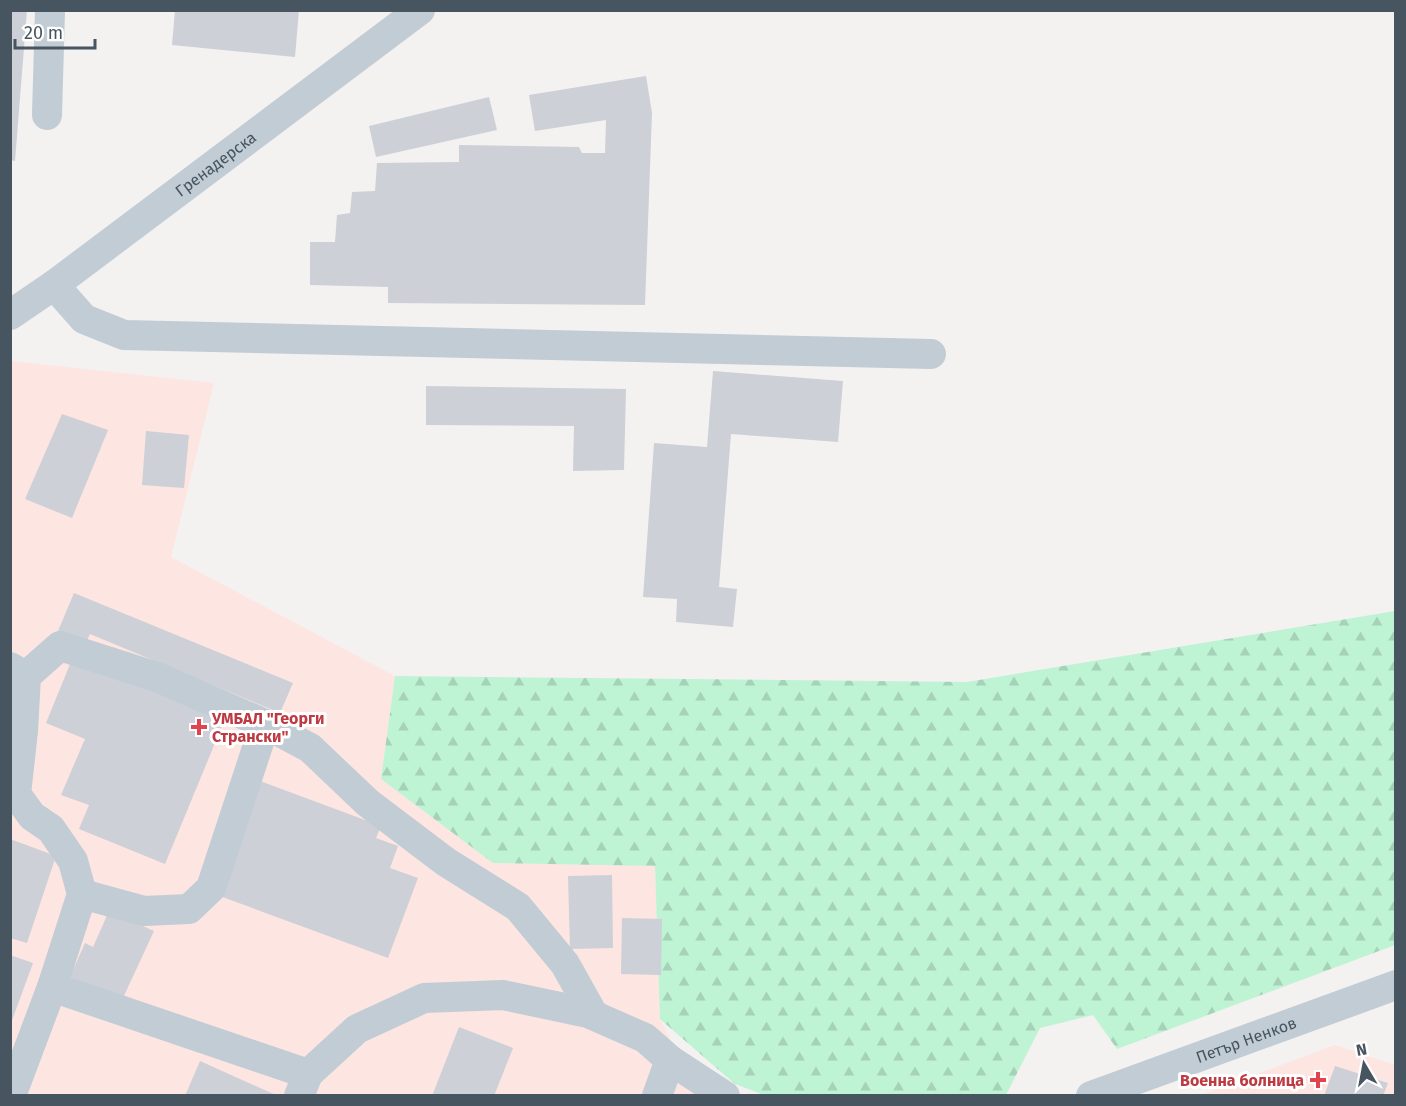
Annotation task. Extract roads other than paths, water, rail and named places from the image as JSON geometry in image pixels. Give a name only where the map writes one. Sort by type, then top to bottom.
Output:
[{"type":"street","points":[[47,116],[50,10]]},
{"type":"street","name":"Гренадерска","points":[[10,315],[54,285],[409,14]]},
{"type":"street","points":[[54,285],[84,319],[124,335],[931,354]]},
{"type":"street","points":[[11,1095],[52,987],[82,894],[73,861],[51,829],[32,816],[16,794],[23,731],[18,671],[60,646],[157,677],[265,724],[310,748],[368,803],[446,862],[518,907],[565,964],[593,1014]]},
{"type":"street","points":[[82,894],[144,911],[189,909],[211,888],[265,724]]},
{"type":"street","name":"Петър Ненков","points":[[1094,1095],[1395,985]]},
{"type":"street","points":[[52,987],[303,1085],[357,1029],[424,998],[503,995],[593,1014],[645,1038],[670,1060],[725,1095]]},
{"type":"street","points":[[657,1095],[670,1060]]},
{"type":"place","name":"УМБАЛ \"Георги Странски\"","points":[[199,727]]},
{"type":"place","name":"Военна болница","points":[[1318,1080]]}]
